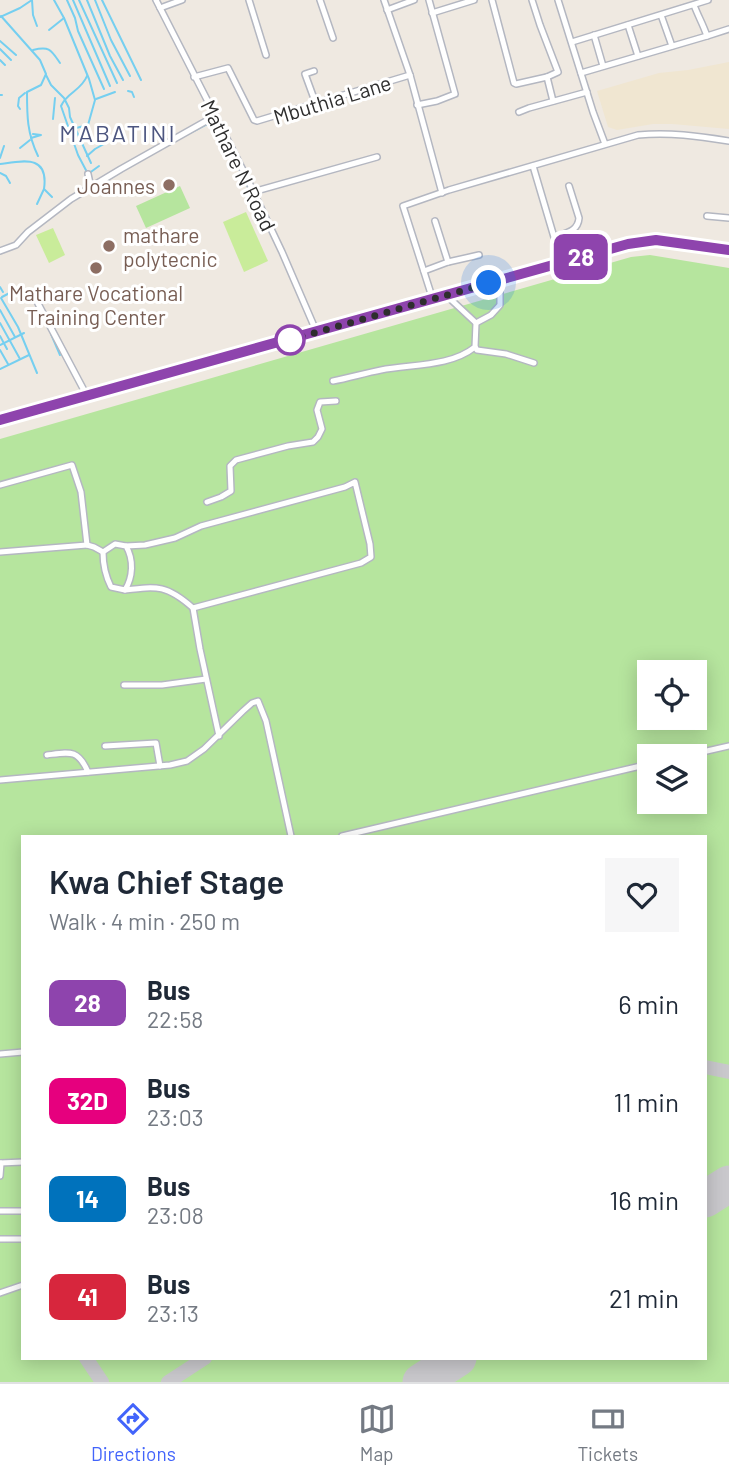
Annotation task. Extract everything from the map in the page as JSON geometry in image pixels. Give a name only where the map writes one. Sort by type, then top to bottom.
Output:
[{"type":"main road","points":[[0,421],[637,242],[656,240],[729,250]]},
{"type":"street","name":"Mathare N Road","points":[[156,0],[253,192],[317,332]]},
{"type":"street","points":[[162,8],[182,0]]},
{"type":"street","points":[[248,0],[267,55]]},
{"type":"street","points":[[320,0],[333,38]]},
{"type":"street","points":[[384,0],[410,75],[442,193]]},
{"type":"street","points":[[387,10],[414,0]]},
{"type":"street","points":[[417,105],[456,94],[429,0]]},
{"type":"street","points":[[432,13],[474,0]]},
{"type":"street","points":[[492,0],[514,83],[518,84],[556,74],[558,71],[532,0]]},
{"type":"street","points":[[558,0],[605,144]]},
{"type":"street","points":[[572,42],[708,0]]},
{"type":"street","points":[[694,5],[706,36]]},
{"type":"street","points":[[661,15],[671,47]]},
{"type":"street","points":[[628,25],[638,56]]},
{"type":"street","points":[[581,74],[729,29]]},
{"type":"street","points":[[594,35],[603,66]]},
{"type":"street","name":"Mbuthia Lane","points":[[194,77],[228,68],[254,120],[257,121],[410,75]]},
{"type":"street","points":[[314,71],[305,74],[316,104]]},
{"type":"street","points":[[547,76],[554,101]]},
{"type":"street","points":[[519,112],[587,92]]},
{"type":"street","points":[[0,251],[16,245],[28,232],[71,200],[215,116]]},
{"type":"street","points":[[433,300],[402,206],[638,135],[660,133],[729,141]]},
{"type":"street","points":[[253,192],[377,157]]},
{"type":"street","points":[[533,166],[554,236],[573,230],[579,224],[569,186]]},
{"type":"street","points":[[88,174],[91,188]]},
{"type":"street","points":[[707,216],[729,218]]},
{"type":"street","points":[[435,222],[447,262]]},
{"type":"street","points":[[424,271],[447,262],[479,255]]},
{"type":"street","points":[[476,323],[491,315],[500,305],[500,291]]},
{"type":"street","points":[[446,295],[476,323],[475,347]]},
{"type":"street","points":[[34,296],[87,396]]},
{"type":"street","points":[[475,347],[477,350],[506,354],[534,363]]},
{"type":"street","points":[[333,381],[451,359],[475,347]]},
{"type":"street","points":[[207,502],[231,491],[230,466],[236,460],[313,442],[322,429],[317,410],[320,402],[336,401]]},
{"type":"street","points":[[0,485],[72,465],[81,492],[87,545]]},
{"type":"street","points":[[103,552],[115,544],[145,545],[174,538],[201,526],[355,482],[370,544],[370,557],[361,563],[193,608]]},
{"type":"street","points":[[0,552],[87,545],[103,552]]},
{"type":"street","points":[[125,590],[131,580],[131,554],[126,546]]},
{"type":"street","points":[[103,552],[106,577],[111,587],[125,590],[150,587],[164,589],[178,595],[193,608],[219,736]]},
{"type":"street","points":[[124,685],[162,685],[206,679]]},
{"type":"street","points":[[0,780],[160,766],[187,761],[219,736],[252,703],[258,701],[266,721],[291,835]]},
{"type":"street","points":[[104,746],[156,743],[160,766]]},
{"type":"street","points":[[707,751],[729,746]]},
{"type":"street","points":[[47,755],[69,752],[82,759],[88,772]]},
{"type":"street","points":[[346,835],[637,767]]},
{"type":"street","points":[[0,1054],[21,1052]]},
{"type":"street","points":[[0,1176],[1,1163],[21,1162]]},
{"type":"street","points":[[0,1210],[21,1211]]},
{"type":"street","points":[[0,1239],[21,1239]]},
{"type":"street","points":[[0,1293],[21,1286]]},
{"type":"shaded area","points":[[729,62],[729,129],[672,124],[617,130],[608,127],[597,91],[659,73]]},
{"type":"green space","points":[[180,186],[190,208],[146,228],[136,206]]},
{"type":"green space","points":[[246,212],[268,261],[244,272],[223,222]]},
{"type":"green space","points":[[53,228],[65,255],[49,263],[36,235]]},
{"type":"green space","points":[[650,255],[729,268],[729,1382],[0,1382],[0,439],[631,257]]},
{"type":"waterway","points":[[32,0],[37,26]]},
{"type":"waterway","points":[[0,17],[32,0]]},
{"type":"waterway","points":[[54,0],[64,18],[95,100],[88,125],[76,128]]},
{"type":"waterway","points":[[67,0],[104,89]]},
{"type":"waterway","points":[[73,0],[110,86]]},
{"type":"waterway","points":[[79,0],[117,83]]},
{"type":"waterway","points":[[87,0],[123,80]]},
{"type":"waterway","points":[[95,0],[111,40],[130,76]]},
{"type":"waterway","points":[[102,0],[141,80]]},
{"type":"waterway","points":[[1,16],[40,60],[46,74],[41,85],[27,92],[28,124],[38,156]]},
{"type":"waterway","points":[[49,30],[64,18]]},
{"type":"waterway","points":[[0,41],[16,55]]},
{"type":"waterway","points":[[0,49],[11,60]]},
{"type":"waterway","points":[[33,50],[50,50],[60,63]]},
{"type":"waterway","points":[[0,60],[5,65]]},
{"type":"waterway","points":[[46,75],[51,85],[64,98],[91,163]]},
{"type":"waterway","points":[[87,76],[61,106],[78,155],[88,174],[99,166]]},
{"type":"waterway","points":[[128,91],[132,92],[134,97]]},
{"type":"waterway","points":[[96,99],[115,92]]},
{"type":"waterway","points":[[20,109],[19,98],[25,93]]},
{"type":"waterway","points":[[53,119],[55,98]]},
{"type":"waterway","points":[[186,135],[215,120]]},
{"type":"waterway","points":[[31,138],[41,135],[33,134]]},
{"type":"waterway","points":[[20,148],[30,140]]},
{"type":"waterway","points":[[87,156],[111,140]]},
{"type":"waterway","points":[[0,158],[4,146]]},
{"type":"waterway","points":[[235,160],[257,206]]},
{"type":"waterway","points":[[0,164],[25,161],[38,165],[42,170],[44,189],[52,197]]},
{"type":"waterway","points":[[104,182],[129,167]]},
{"type":"waterway","points":[[0,173],[6,176],[10,183]]},
{"type":"waterway","points":[[37,204],[44,189]]},
{"type":"waterway","points":[[0,287],[3,292]]},
{"type":"waterway","points":[[2,297],[17,289]]},
{"type":"waterway","points":[[1,298],[18,327],[37,373]]},
{"type":"waterway","points":[[0,310],[15,337]]},
{"type":"waterway","points":[[0,323],[20,359]]},
{"type":"waterway","points":[[0,345],[24,333]]},
{"type":"waterway","points":[[51,334],[60,355]]},
{"type":"waterway","points":[[0,336],[7,349]]},
{"type":"waterway","points":[[0,350],[8,364]]},
{"type":"waterway","points":[[0,369],[29,355]]},
{"type":"taxiway","points":[[707,1067],[729,1072]]},
{"type":"taxiway","points":[[87,1360],[102,1382]]},
{"type":"taxiway","points":[[168,1382],[202,1360]]},
{"type":"runway","points":[[707,1198],[729,1184]]},
{"type":"runway","points":[[421,1382],[455,1360]]},
{"type":"bus line","name":"28","points":[[0,420],[628,244],[656,240],[729,250]]},
{"type":"place","name":"Joannes","points":[[169,185]]},
{"type":"place","name":"mathare polytecnic","points":[[109,246]]},
{"type":"place","name":"Mathare Vocational Training Center","points":[[96,268]]},
{"type":"district","name":"MABATINI","points":[[118,132]]},
{"type":"route","points":[[290,340],[489,283]]}]
